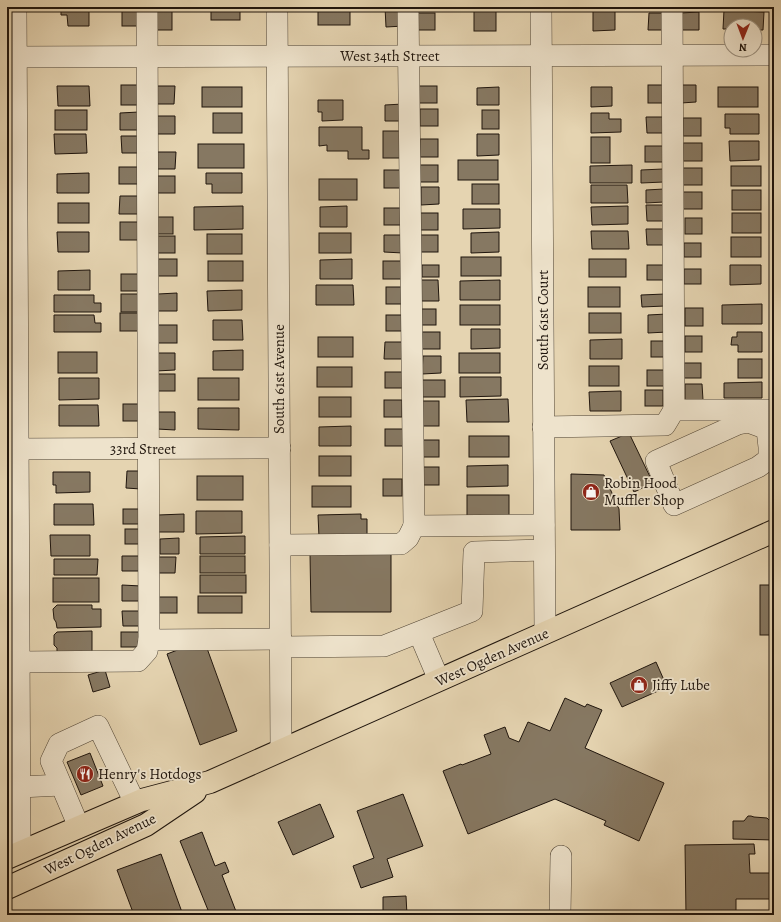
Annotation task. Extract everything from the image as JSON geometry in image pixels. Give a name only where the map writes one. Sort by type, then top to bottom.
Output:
[{"type":"main road","name":"West Ogden Avenue","points":[[14,855],[142,800],[210,782],[774,531]]},
{"type":"main road","name":"West Ogden Avenue","points":[[7,888],[146,825],[210,782]]},
{"type":"street","points":[[14,855],[20,786],[13,758],[19,662],[12,449],[12,57],[16,7]]},
{"type":"street","points":[[19,662],[138,661],[147,651],[149,640],[147,7]]},
{"type":"street","name":"South 61st Avenue","points":[[277,7],[281,750]]},
{"type":"street","points":[[280,545],[401,544],[408,538],[414,526],[408,7]]},
{"type":"street","name":"South 61st Court","points":[[541,7],[545,633]]},
{"type":"street","points":[[543,427],[664,425],[674,410],[672,7]]},
{"type":"street","name":"West 34th Street","points":[[12,57],[774,55]]},
{"type":"street","points":[[674,410],[772,422]]},
{"type":"street","points":[[748,422],[772,422],[769,459],[758,467],[674,505],[656,461],[738,424],[748,422]]},
{"type":"street","name":"33rd Street","points":[[12,449],[280,448]]},
{"type":"street","points":[[414,526],[544,525]]},
{"type":"street","points":[[149,640],[384,646],[472,611],[474,552],[544,550]]},
{"type":"street","points":[[419,633],[439,680]]},
{"type":"street","points":[[79,827],[51,761],[59,744],[98,726],[135,803]]},
{"type":"street","points":[[20,786],[61,785]]},
{"type":"street","points":[[560,915],[561,856]]},
{"type":"building","points":[[61,7],[89,7],[89,26],[68,26],[67,15],[61,15]]},
{"type":"building","points":[[211,7],[240,7],[240,20],[211,20]]},
{"type":"building","points":[[318,7],[350,7],[350,25],[318,25]]},
{"type":"building","points":[[385,7],[404,7],[404,26],[386,27]]},
{"type":"building","points":[[122,8],[140,8],[140,26],[122,26]]},
{"type":"building","points":[[474,10],[496,10],[496,31],[474,31]]},
{"type":"building","points":[[593,10],[615,10],[615,30],[593,31]]},
{"type":"building","points":[[724,10],[764,12],[763,30],[763,18],[724,18]]},
{"type":"building","points":[[154,11],[172,11],[172,30],[154,30]]},
{"type":"building","points":[[699,12],[699,30],[680,30],[680,13]]},
{"type":"building","points":[[416,13],[435,13],[435,30],[416,30]]},
{"type":"building","points":[[649,13],[667,13],[667,30],[648,30]]},
{"type":"building","points":[[121,85],[139,85],[139,105],[121,105]]},
{"type":"building","points":[[648,85],[666,85],[666,103],[648,103]]},
{"type":"building","points":[[681,85],[696,85],[696,102],[681,103]]},
{"type":"building","points":[[57,86],[89,86],[90,106],[58,106]]},
{"type":"building","points":[[156,86],[175,86],[174,104],[156,104]]},
{"type":"building","points":[[418,86],[437,86],[437,103],[418,103]]},
{"type":"building","points":[[202,87],[242,87],[242,107],[202,107]]},
{"type":"building","points":[[499,87],[499,105],[477,105],[477,88]]},
{"type":"building","points":[[591,87],[612,87],[612,106],[591,107]]},
{"type":"building","points":[[718,87],[758,87],[758,107],[718,107]]},
{"type":"building","points":[[318,100],[343,100],[343,120],[322,121],[322,112],[318,112]]},
{"type":"building","points":[[403,104],[403,121],[385,121],[385,105]]},
{"type":"building","points":[[420,109],[438,109],[438,126],[420,126]]},
{"type":"building","points":[[55,110],[87,110],[87,130],[55,130]]},
{"type":"building","points":[[482,110],[499,110],[499,129],[482,129]]},
{"type":"building","points":[[139,112],[139,130],[120,130],[120,113]]},
{"type":"building","points":[[213,113],[242,113],[242,133],[213,133]]},
{"type":"building","points":[[591,113],[609,113],[609,119],[621,119],[621,132],[591,133]]},
{"type":"building","points":[[725,114],[759,114],[759,134],[730,134],[730,128],[725,128]]},
{"type":"building","points":[[156,116],[175,116],[175,134],[157,134]]},
{"type":"building","points":[[646,117],[664,117],[664,133],[647,133]]},
{"type":"building","points":[[683,118],[701,118],[701,136],[683,136]]},
{"type":"building","points":[[319,127],[362,127],[362,150],[369,150],[369,159],[348,159],[348,151],[327,151],[327,145],[319,146]]},
{"type":"building","points":[[383,131],[402,131],[402,158],[383,158]]},
{"type":"building","points":[[54,134],[86,134],[87,153],[55,154]]},
{"type":"building","points":[[477,134],[499,134],[499,155],[477,156]]},
{"type":"building","points":[[121,136],[140,136],[140,153],[122,153]]},
{"type":"building","points":[[591,137],[610,137],[610,163],[591,163]]},
{"type":"building","points":[[420,139],[438,139],[438,157],[420,157]]},
{"type":"building","points":[[729,141],[759,141],[759,160],[730,161]]},
{"type":"building","points":[[683,143],[702,143],[702,161],[683,161]]},
{"type":"building","points":[[198,144],[244,144],[244,168],[198,168]]},
{"type":"building","points":[[645,146],[663,146],[663,162],[645,162]]},
{"type":"building","points":[[157,152],[176,152],[175,169],[157,169]]},
{"type":"building","points":[[458,160],[498,160],[498,180],[458,180]]},
{"type":"building","points":[[420,165],[438,165],[438,182],[420,182]]},
{"type":"building","points":[[632,165],[632,183],[590,183],[590,166]]},
{"type":"building","points":[[731,166],[761,166],[761,186],[731,186]]},
{"type":"building","points":[[119,167],[138,167],[138,184],[119,184]]},
{"type":"building","points":[[683,168],[702,168],[702,185],[683,185]]},
{"type":"building","points":[[663,169],[664,182],[641,183],[641,170]]},
{"type":"building","points":[[384,170],[403,170],[403,188],[384,188]]},
{"type":"building","points":[[89,173],[89,193],[57,193],[57,174]]},
{"type":"building","points":[[206,173],[242,173],[242,193],[212,193],[212,184],[206,184]]},
{"type":"building","points":[[157,176],[175,176],[175,193],[157,193]]},
{"type":"building","points":[[319,179],[357,179],[357,200],[319,200]]},
{"type":"building","points":[[472,184],[499,184],[499,204],[472,204]]},
{"type":"building","points":[[591,185],[627,185],[628,203],[591,203]]},
{"type":"building","points":[[421,187],[439,187],[439,204],[421,205]]},
{"type":"building","points":[[664,189],[664,202],[646,203],[646,190]]},
{"type":"building","points":[[732,190],[761,190],[761,210],[732,210]]},
{"type":"building","points":[[683,192],[702,192],[702,209],[683,209]]},
{"type":"building","points":[[120,196],[138,196],[138,214],[119,214]]},
{"type":"building","points":[[58,203],[89,203],[89,223],[58,223]]},
{"type":"building","points":[[646,205],[664,205],[664,221],[647,221]]},
{"type":"building","points":[[243,206],[243,229],[194,230],[194,207]]},
{"type":"building","points":[[347,206],[347,227],[320,227],[320,207]]},
{"type":"building","points":[[628,206],[628,224],[592,225],[591,207]]},
{"type":"building","points":[[384,208],[402,208],[402,225],[384,225]]},
{"type":"building","points":[[463,209],[500,209],[500,228],[463,229]]},
{"type":"building","points":[[419,213],[438,213],[438,230],[419,230]]},
{"type":"building","points":[[732,213],[761,213],[761,233],[732,233]]},
{"type":"building","points":[[154,217],[173,217],[173,234],[154,234]]},
{"type":"building","points":[[685,218],[702,218],[702,234],[685,234]]},
{"type":"building","points":[[120,222],[139,222],[139,240],[120,240]]},
{"type":"building","points":[[646,229],[664,229],[664,245],[647,245]]},
{"type":"building","points":[[591,231],[628,231],[629,249],[592,249]]},
{"type":"building","points":[[57,232],[89,232],[89,252],[58,252]]},
{"type":"building","points":[[499,232],[499,252],[471,253],[471,233]]},
{"type":"building","points":[[319,233],[351,233],[351,253],[319,253]]},
{"type":"building","points":[[207,234],[242,234],[242,254],[207,254]]},
{"type":"building","points":[[384,235],[402,235],[403,253],[384,252]]},
{"type":"building","points":[[419,235],[438,235],[438,252],[419,252]]},
{"type":"building","points":[[157,236],[175,236],[175,253],[157,253]]},
{"type":"building","points":[[731,237],[761,237],[761,257],[731,257]]},
{"type":"building","points":[[684,243],[701,243],[701,257],[684,257]]},
{"type":"building","points":[[461,257],[501,257],[501,276],[461,276]]},
{"type":"building","points":[[158,259],[177,259],[177,276],[158,276]]},
{"type":"building","points":[[352,259],[352,279],[320,279],[320,260]]},
{"type":"building","points":[[589,259],[626,259],[626,277],[589,277]]},
{"type":"building","points":[[208,261],[243,261],[243,281],[208,281]]},
{"type":"building","points":[[383,261],[402,261],[402,279],[383,279]]},
{"type":"building","points":[[422,265],[439,265],[439,277],[422,277]]},
{"type":"building","points":[[647,265],[664,265],[664,280],[647,280]]},
{"type":"building","points":[[730,265],[761,265],[761,284],[730,285]]},
{"type":"building","points":[[684,269],[701,269],[701,284],[684,284]]},
{"type":"building","points":[[90,270],[90,290],[58,290],[58,271]]},
{"type":"building","points":[[121,274],[139,274],[139,291],[121,291]]},
{"type":"building","points":[[420,280],[438,280],[439,301],[420,301]]},
{"type":"building","points":[[500,280],[500,300],[460,300],[460,281]]},
{"type":"building","points":[[316,285],[353,285],[354,305],[316,305]]},
{"type":"building","points":[[386,287],[404,287],[404,304],[386,304]]},
{"type":"building","points":[[588,287],[620,287],[620,307],[588,307]]},
{"type":"building","points":[[242,290],[242,310],[208,311],[207,291]]},
{"type":"building","points":[[177,293],[177,311],[158,311],[158,294]]},
{"type":"building","points":[[121,294],[140,294],[140,312],[121,312]]},
{"type":"building","points":[[665,294],[665,306],[642,307],[641,295]]},
{"type":"building","points":[[54,295],[94,295],[94,303],[101,303],[101,312],[54,312]]},
{"type":"building","points":[[762,304],[762,324],[722,324],[722,305]]},
{"type":"building","points":[[460,305],[500,305],[500,325],[460,325]]},
{"type":"building","points":[[685,308],[703,308],[703,326],[685,326]]},
{"type":"building","points":[[419,309],[436,309],[436,325],[419,325]]},
{"type":"building","points":[[120,313],[139,313],[139,331],[120,331]]},
{"type":"building","points":[[589,313],[621,313],[621,333],[589,333]]},
{"type":"building","points":[[667,314],[667,332],[648,333],[648,315]]},
{"type":"building","points":[[54,315],[94,315],[95,323],[101,323],[101,332],[54,332]]},
{"type":"building","points":[[386,315],[403,315],[403,331],[386,331]]},
{"type":"building","points":[[213,320],[242,320],[243,340],[213,340]]},
{"type":"building","points":[[158,325],[177,325],[177,343],[158,343]]},
{"type":"building","points":[[471,329],[500,329],[500,348],[471,349]]},
{"type":"building","points":[[422,332],[440,332],[440,349],[422,349]]},
{"type":"building","points":[[737,332],[762,332],[762,352],[738,352],[738,345],[731,345],[732,337],[737,337]]},
{"type":"building","points":[[685,336],[702,336],[702,352],[685,352]]},
{"type":"building","points":[[318,337],[353,337],[353,357],[318,357]]},
{"type":"building","points":[[622,339],[622,359],[590,359],[590,340]]},
{"type":"building","points":[[651,341],[668,341],[668,357],[651,357]]},
{"type":"building","points":[[385,342],[403,342],[403,359],[384,359]]},
{"type":"building","points":[[243,350],[243,370],[213,370],[213,351]]},
{"type":"building","points":[[58,352],[97,352],[97,373],[58,373]]},
{"type":"building","points":[[156,353],[175,353],[175,370],[156,371]]},
{"type":"building","points":[[459,353],[500,353],[500,373],[459,373]]},
{"type":"building","points":[[423,356],[441,356],[441,373],[422,374]]},
{"type":"building","points":[[738,359],[762,359],[762,378],[738,378]]},
{"type":"building","points":[[684,363],[701,363],[701,378],[684,378]]},
{"type":"building","points":[[589,366],[619,366],[619,386],[589,386]]},
{"type":"building","points":[[317,367],[352,367],[352,387],[317,387]]},
{"type":"building","points":[[647,370],[665,370],[665,386],[647,386]]},
{"type":"building","points":[[385,372],[403,372],[403,388],[385,388]]},
{"type":"building","points":[[156,374],[175,374],[175,391],[156,391]]},
{"type":"building","points":[[460,377],[501,377],[501,396],[460,397]]},
{"type":"building","points":[[59,378],[99,378],[99,399],[59,400]]},
{"type":"building","points":[[198,378],[239,378],[239,400],[198,400]]},
{"type":"building","points":[[422,380],[445,380],[445,397],[422,397]]},
{"type":"building","points":[[762,382],[762,398],[724,398],[724,383]]},
{"type":"building","points":[[685,384],[702,384],[703,400],[685,400]]},
{"type":"building","points":[[645,390],[663,390],[663,406],[645,406]]},
{"type":"building","points":[[621,391],[621,411],[590,411],[589,392]]},
{"type":"building","points":[[319,397],[351,397],[351,417],[319,417]]},
{"type":"building","points":[[508,399],[509,422],[467,422],[466,400]]},
{"type":"building","points":[[384,400],[402,400],[402,417],[384,417]]},
{"type":"building","points":[[420,401],[439,401],[439,426],[420,426]]},
{"type":"building","points":[[123,404],[141,404],[141,421],[123,421]]},
{"type":"building","points":[[59,405],[98,405],[99,426],[59,426]]},
{"type":"building","points":[[198,408],[239,408],[239,430],[198,429]]},
{"type":"building","points":[[157,412],[175,412],[175,430],[157,429]]},
{"type":"building","points":[[351,426],[351,446],[319,446],[319,427]]},
{"type":"building","points":[[385,429],[404,429],[404,446],[385,446]]},
{"type":"building","points":[[629,433],[653,483],[634,492],[610,441]]},
{"type":"building","points":[[469,436],[509,436],[509,457],[469,457]]},
{"type":"building","points":[[420,440],[439,440],[439,457],[420,457]]},
{"type":"building","points":[[319,456],[351,456],[351,476],[319,476]]},
{"type":"building","points":[[508,465],[508,486],[467,487],[467,466]]},
{"type":"building","points":[[420,467],[439,467],[439,485],[420,485]]},
{"type":"building","points":[[127,471],[142,471],[141,489],[126,488]]},
{"type":"building","points":[[53,472],[90,472],[90,492],[56,493],[56,485],[53,485]]},
{"type":"building","name":"Robin Hood Muffler Shop","points":[[571,474],[604,475],[619,509],[620,530],[571,530]]},
{"type":"building","points":[[197,476],[243,476],[243,500],[197,500]]},
{"type":"building","points":[[383,479],[402,479],[402,496],[383,496]]},
{"type":"building","points":[[312,486],[351,486],[351,507],[312,507]]},
{"type":"building","points":[[467,495],[509,495],[509,516],[467,516]]},
{"type":"building","points":[[54,504],[93,504],[94,525],[54,525]]},
{"type":"building","points":[[123,509],[142,509],[142,524],[123,524]]},
{"type":"building","points":[[196,511],[242,511],[242,533],[196,534]]},
{"type":"building","points":[[184,514],[184,532],[158,532],[158,515]]},
{"type":"building","points":[[361,514],[361,519],[367,519],[367,535],[319,537],[318,515]]},
{"type":"building","points":[[125,529],[144,529],[144,544],[125,544]]},
{"type":"building","points":[[50,535],[90,535],[90,556],[51,556]]},
{"type":"building","points":[[245,536],[245,554],[200,554],[200,537]]},
{"type":"building","points":[[179,538],[179,554],[160,554],[160,539]]},
{"type":"building","points":[[391,553],[391,612],[311,612],[310,554]]},
{"type":"building","points":[[122,556],[141,556],[140,571],[122,571]]},
{"type":"building","points":[[200,556],[245,556],[245,573],[200,573]]},
{"type":"building","points":[[157,557],[176,557],[175,573],[157,573]]},
{"type":"building","points":[[54,559],[98,559],[97,575],[54,575]]},
{"type":"building","points":[[200,575],[246,575],[246,593],[200,593]]},
{"type":"building","points":[[53,578],[99,578],[99,602],[53,602]]},
{"type":"building","points":[[122,585],[141,586],[141,601],[122,601]]},
{"type":"building","points":[[760,585],[774,585],[774,635],[760,635]]},
{"type":"building","points":[[198,596],[242,596],[242,613],[198,613]]},
{"type":"building","points":[[158,597],[177,597],[177,613],[158,613]]},
{"type":"building","points":[[57,605],[92,605],[92,609],[101,609],[101,627],[57,628],[53,609]]},
{"type":"building","points":[[122,611],[141,611],[141,626],[123,626]]},
{"type":"building","points":[[92,631],[92,654],[57,654],[57,648],[54,645],[54,635],[57,632]]},
{"type":"building","points":[[121,632],[140,632],[140,647],[121,647]]},
{"type":"building","points":[[204,640],[237,731],[200,745],[167,654]]},
{"type":"building","name":"Jiffy Lube","points":[[656,662],[667,687],[622,707],[610,683]]},
{"type":"building","points":[[105,670],[110,687],[93,692],[88,675]]},
{"type":"building","points":[[565,698],[585,707],[587,704],[602,710],[585,748],[664,783],[639,841],[604,825],[606,821],[555,799],[468,834],[443,771],[491,754],[484,735],[505,727],[509,738],[519,742],[528,722],[550,731]]},
{"type":"building","name":"Henry's Hotdogs","points":[[90,753],[103,786],[81,795],[67,762]]},
{"type":"building","points":[[403,794],[423,846],[387,859],[393,877],[361,888],[353,866],[374,858],[357,811]]},
{"type":"building","points":[[320,804],[334,837],[293,855],[278,822]]},
{"type":"building","points":[[748,816],[774,820],[774,840],[733,839],[733,821],[744,821]]},
{"type":"building","points":[[202,832],[215,866],[225,862],[229,872],[222,875],[237,914],[210,915],[180,841]]},
{"type":"building","points":[[754,844],[755,854],[749,854],[750,873],[774,873],[774,899],[736,899],[736,915],[686,915],[685,845]]},
{"type":"building","points":[[161,854],[183,915],[134,915],[117,870]]},
{"type":"building","points":[[406,896],[407,915],[383,915],[383,897]]},
{"type":"place","name":"Robin Hood Muffler Shop","points":[[591,492]]},
{"type":"place","name":"Jiffy Lube","points":[[639,685]]},
{"type":"place","name":"Henry's Hotdogs","points":[[85,774]]}]
